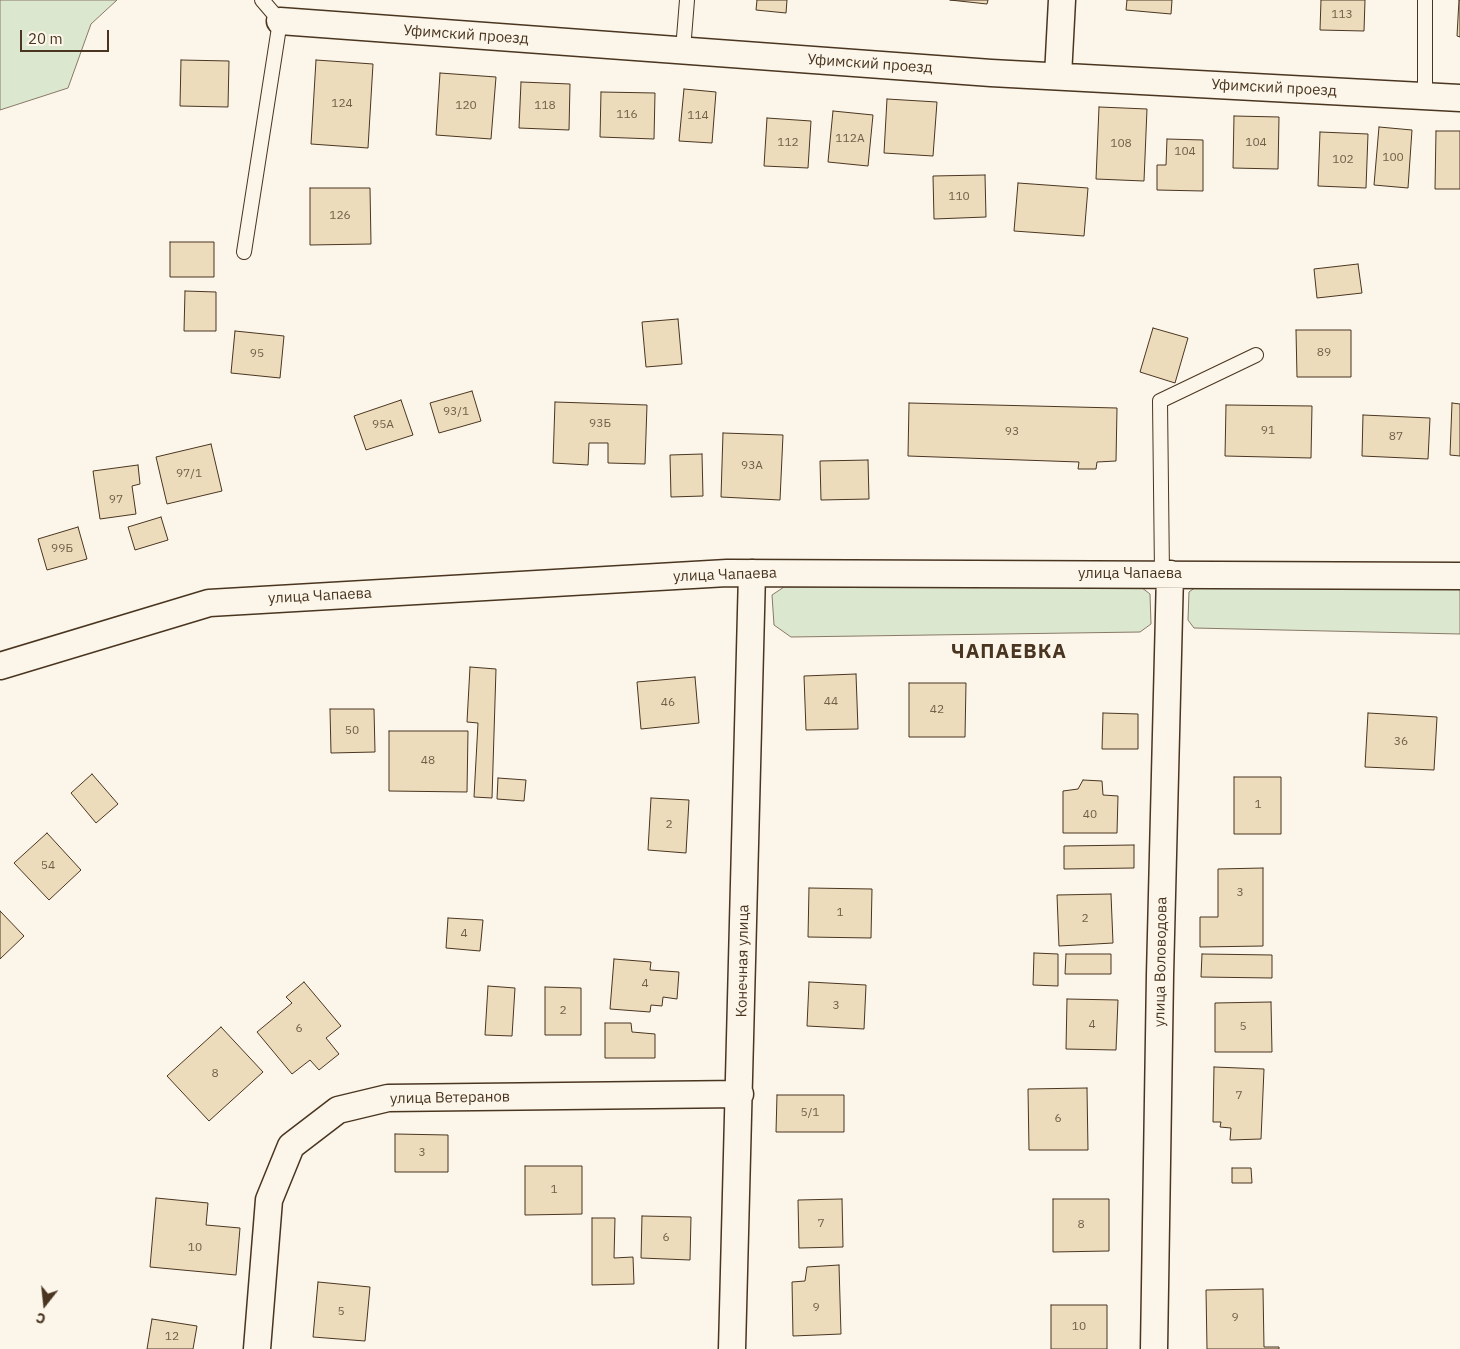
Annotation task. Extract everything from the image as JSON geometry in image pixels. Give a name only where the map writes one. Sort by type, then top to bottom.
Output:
[{"type":"street","points":[[1058,76],[1062,0]]},
{"type":"street","name":"Уфимский проезд","points":[[280,21],[1058,76],[1460,98]]},
{"type":"street","name":"улица Чапаева","points":[[0,666],[209,603],[752,573],[1460,576]]},
{"type":"street","name":"Конечная улица","points":[[732,1349],[752,573]]},
{"type":"street","name":"улица Воловодова","points":[[1154,1349],[1166,574]]},
{"type":"street","name":"улица Ветеранов","points":[[257,1349],[269,1200],[291,1146],[338,1110],[388,1098],[740,1094]]},
{"type":"lane","points":[[244,252],[280,21],[262,0]]},
{"type":"lane","points":[[683,50],[687,0]]},
{"type":"lane","points":[[1424,0],[1426,96]]},
{"type":"lane","points":[[1166,574],[1160,401],[1256,355]]},
{"type":"green space","points":[[0,0],[117,0],[91,24],[68,88],[0,110]]},
{"type":"green space","points":[[1137,584],[1150,594],[1151,624],[1140,632],[791,637],[774,625],[772,595],[784,587]]},
{"type":"green space","points":[[1200,584],[1460,586],[1460,634],[1194,628],[1188,620],[1189,592]]},
{"type":"building","points":[[757,0],[787,0],[786,13],[756,10]]},
{"type":"building","points":[[950,0],[988,0],[987,4]]},
{"type":"building","points":[[1127,0],[1172,0],[1171,14],[1126,10]]},
{"type":"building","points":[[1321,0],[1365,0],[1364,31],[1320,30]]},
{"type":"building","points":[[1460,0],[1460,37],[1457,36]]},
{"type":"building","points":[[181,60],[229,61],[228,107],[180,106]]},
{"type":"building","points":[[316,60],[373,64],[368,148],[311,144]]},
{"type":"building","points":[[440,73],[496,77],[491,139],[436,135]]},
{"type":"building","points":[[521,82],[570,84],[569,130],[519,128]]},
{"type":"building","points":[[684,89],[716,92],[712,143],[679,141]]},
{"type":"building","points":[[601,92],[655,93],[654,139],[600,137]]},
{"type":"building","points":[[887,99],[937,102],[933,156],[884,153]]},
{"type":"building","points":[[1099,107],[1147,109],[1144,181],[1096,179]]},
{"type":"building","points":[[833,111],[873,115],[868,166],[828,162]]},
{"type":"building","points":[[1234,116],[1279,117],[1278,169],[1233,168]]},
{"type":"building","points":[[767,118],[811,121],[808,168],[764,166]]},
{"type":"building","points":[[1379,127],[1412,130],[1408,188],[1374,185]]},
{"type":"building","points":[[1436,131],[1460,131],[1460,189],[1435,189]]},
{"type":"building","points":[[1320,132],[1368,134],[1366,188],[1318,186]]},
{"type":"building","points":[[1167,139],[1203,140],[1203,191],[1157,190],[1157,165],[1166,165]]},
{"type":"building","points":[[985,175],[986,217],[934,219],[933,176]]},
{"type":"building","points":[[1018,183],[1088,188],[1084,236],[1014,231]]},
{"type":"building","points":[[310,188],[370,188],[371,244],[310,245]]},
{"type":"building","points":[[170,242],[214,242],[214,277],[170,277]]},
{"type":"building","points":[[1358,264],[1362,293],[1317,298],[1314,269]]},
{"type":"building","points":[[185,291],[216,292],[216,331],[184,331]]},
{"type":"building","points":[[678,319],[682,364],[646,367],[642,322]]},
{"type":"building","points":[[1153,328],[1188,338],[1175,383],[1140,372]]},
{"type":"building","points":[[1296,330],[1351,330],[1351,377],[1297,377]]},
{"type":"building","points":[[235,331],[284,336],[280,378],[231,373]]},
{"type":"building","points":[[472,391],[481,421],[439,433],[430,403]]},
{"type":"building","points":[[401,400],[413,435],[366,450],[354,416]]},
{"type":"building","points":[[555,402],[647,405],[645,464],[608,463],[608,443],[589,443],[588,465],[553,463]]},
{"type":"building","points":[[909,403],[1117,408],[1116,461],[1097,462],[1096,469],[1078,469],[1079,462],[908,456]]},
{"type":"building","points":[[1452,403],[1460,404],[1460,456],[1450,455]]},
{"type":"building","points":[[1226,405],[1312,406],[1311,458],[1225,456]]},
{"type":"building","points":[[1363,415],[1430,418],[1428,459],[1362,456]]},
{"type":"building","points":[[723,433],[783,435],[780,500],[721,497]]},
{"type":"building","points":[[211,444],[222,491],[167,504],[156,457]]},
{"type":"building","points":[[702,454],[703,496],[671,497],[670,455]]},
{"type":"building","points":[[868,460],[869,499],[821,500],[820,461]]},
{"type":"building","points":[[138,465],[140,484],[132,486],[136,514],[100,519],[93,471]]},
{"type":"building","points":[[161,517],[168,540],[135,550],[128,527]]},
{"type":"building","points":[[78,527],[87,559],[47,570],[38,539]]},
{"type":"building","points":[[470,667],[496,669],[492,798],[474,797],[478,723],[467,722]]},
{"type":"building","points":[[856,674],[858,729],[806,730],[804,676]]},
{"type":"building","points":[[695,677],[699,723],[641,729],[637,682]]},
{"type":"building","points":[[909,683],[966,683],[965,737],[909,737]]},
{"type":"building","points":[[330,709],[374,709],[375,752],[331,753]]},
{"type":"building","points":[[1103,713],[1138,714],[1138,749],[1102,749]]},
{"type":"building","points":[[1368,713],[1437,717],[1434,770],[1365,767]]},
{"type":"building","points":[[389,731],[468,731],[467,792],[389,791]]},
{"type":"building","points":[[92,774],[118,804],[96,823],[71,793]]},
{"type":"building","points":[[1234,777],[1281,777],[1281,834],[1234,834]]},
{"type":"building","points":[[498,778],[526,780],[524,801],[497,799]]},
{"type":"building","points":[[1083,780],[1102,781],[1103,795],[1118,796],[1117,833],[1063,833],[1063,791],[1078,789]]},
{"type":"building","points":[[651,798],[689,800],[686,853],[648,850]]},
{"type":"building","points":[[47,833],[81,870],[49,900],[14,863]]},
{"type":"building","points":[[1134,845],[1134,868],[1064,869],[1064,846]]},
{"type":"building","points":[[1263,868],[1263,946],[1200,947],[1200,917],[1218,917],[1218,869]]},
{"type":"building","points":[[809,888],[872,889],[871,938],[808,937]]},
{"type":"building","points":[[1111,894],[1113,943],[1059,946],[1057,895]]},
{"type":"building","points":[[0,911],[24,936],[0,959]]},
{"type":"building","points":[[448,918],[483,920],[480,951],[446,948]]},
{"type":"building","points":[[1034,953],[1058,954],[1058,986],[1033,985]]},
{"type":"building","points":[[1066,954],[1111,954],[1111,974],[1065,974]]},
{"type":"building","points":[[1202,954],[1272,955],[1272,978],[1201,977]]},
{"type":"building","points":[[614,959],[651,962],[650,970],[679,972],[677,999],[663,997],[662,1006],[651,1005],[650,1012],[610,1009]]},
{"type":"building","points":[[304,982],[341,1026],[326,1038],[339,1054],[319,1070],[310,1060],[292,1074],[257,1032],[292,1003],[286,997]]},
{"type":"building","points":[[809,982],[866,985],[864,1029],[807,1026]]},
{"type":"building","points":[[488,986],[515,988],[512,1036],[485,1035]]},
{"type":"building","points":[[545,987],[581,988],[581,1035],[545,1035]]},
{"type":"building","points":[[1067,999],[1118,1000],[1116,1050],[1066,1049]]},
{"type":"building","points":[[1271,1002],[1272,1052],[1215,1052],[1215,1003]]},
{"type":"building","points":[[605,1023],[631,1023],[632,1032],[655,1034],[655,1058],[605,1058]]},
{"type":"building","points":[[221,1027],[263,1072],[209,1121],[167,1076]]},
{"type":"building","points":[[1214,1067],[1264,1069],[1261,1139],[1230,1140],[1231,1128],[1220,1127],[1221,1122],[1213,1122]]},
{"type":"building","points":[[1087,1088],[1088,1150],[1029,1150],[1028,1089]]},
{"type":"building","points":[[777,1095],[844,1095],[844,1132],[776,1132]]},
{"type":"building","points":[[395,1134],[448,1135],[448,1172],[395,1172]]},
{"type":"building","points":[[525,1166],[582,1166],[582,1214],[525,1215]]},
{"type":"building","points":[[1232,1168],[1251,1168],[1252,1183],[1232,1183]]},
{"type":"building","points":[[156,1198],[208,1203],[206,1225],[240,1228],[236,1275],[150,1267]]},
{"type":"building","points":[[842,1199],[843,1247],[799,1248],[798,1200]]},
{"type":"building","points":[[1053,1199],[1109,1199],[1109,1251],[1053,1252]]},
{"type":"building","points":[[642,1216],[691,1217],[690,1260],[641,1258]]},
{"type":"building","points":[[592,1218],[615,1218],[614,1258],[633,1257],[634,1284],[592,1285]]},
{"type":"building","points":[[839,1265],[841,1334],[793,1336],[792,1282],[805,1281],[807,1267]]},
{"type":"building","points":[[318,1282],[370,1287],[365,1341],[313,1337]]},
{"type":"building","points":[[1263,1289],[1264,1347],[1279,1347],[1279,1349],[1207,1349],[1206,1290]]},
{"type":"building","points":[[1051,1305],[1107,1305],[1107,1349],[1051,1349]]},
{"type":"building","points":[[152,1319],[197,1326],[193,1349],[147,1349]]},
{"type":"district","name":"ЧАПАЕВКА","points":[[1009,652]]}]
